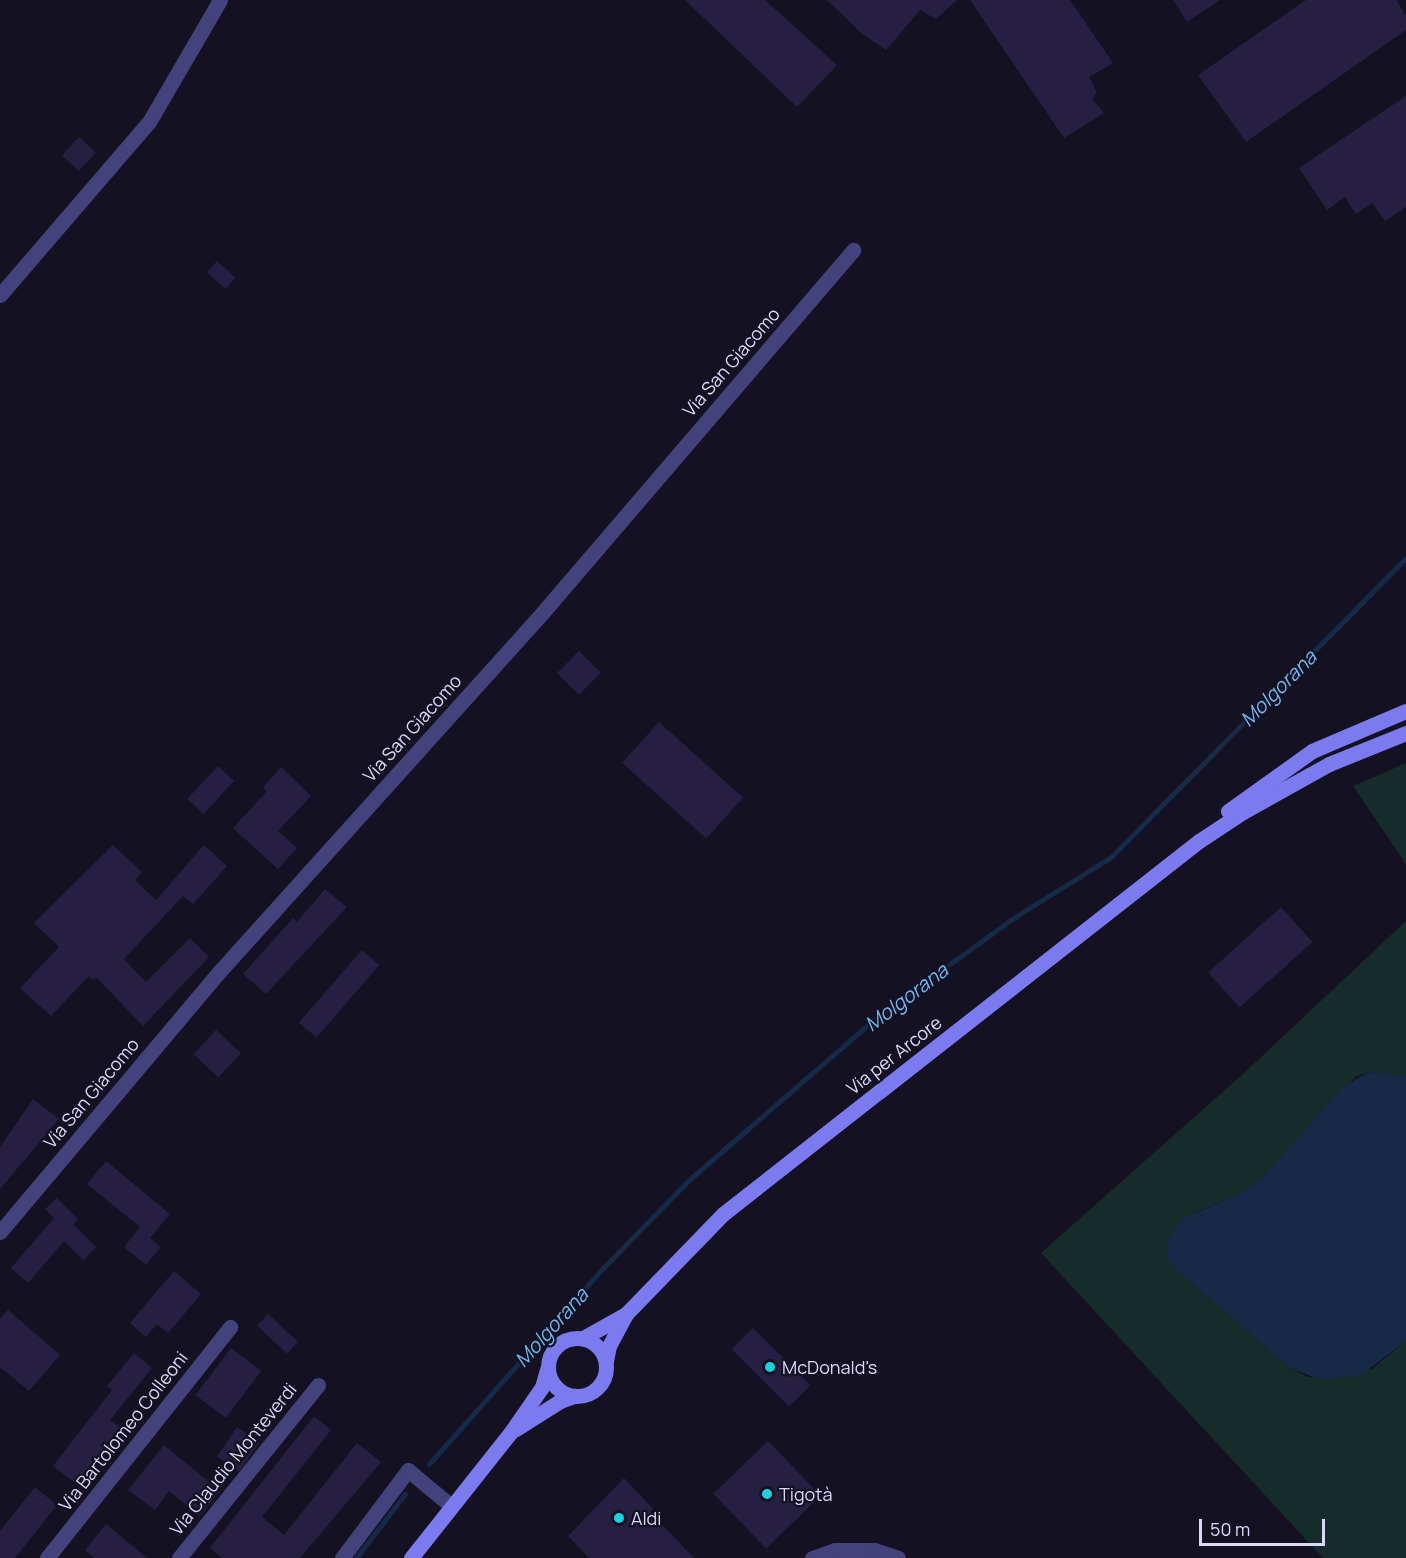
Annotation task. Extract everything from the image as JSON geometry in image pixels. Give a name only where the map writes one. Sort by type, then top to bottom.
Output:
[{"type":"main road","points":[[1199,842],[1225,814],[1296,760],[1375,721],[1406,711]]},
{"type":"main road","points":[[1199,842],[1296,780],[1406,731]]},
{"type":"main road","name":"Via per Arcore","points":[[606,1361],[609,1346],[626,1314],[723,1214],[1199,842]]},
{"type":"main road","name":"Via per Arcore","points":[[583,1338],[626,1314]]},
{"type":"main road","points":[[411,1558],[450,1505],[511,1432],[542,1387],[555,1347],[568,1339],[583,1338],[597,1346],[606,1361],[599,1386],[560,1401],[511,1432]]},
{"type":"main road","points":[[547,1369],[558,1389],[574,1396]]},
{"type":"street","points":[[0,295],[148,122],[220,0]]},
{"type":"street","name":"Via San Giacomo","points":[[0,1232],[219,972],[543,612],[853,250]]},
{"type":"street","name":"Via Bartolomeo Colleoni","points":[[47,1558],[230,1327]]},
{"type":"street","name":"Via Claudio Monteverdi","points":[[179,1558],[318,1385]]},
{"type":"street","points":[[342,1558],[408,1470],[450,1505]]},
{"type":"street","points":[[812,1558],[836,1550],[874,1550],[897,1558]]},
{"type":"green space","points":[[1406,763],[1406,864],[1353,786]]},
{"type":"green space","points":[[1406,921],[1406,1076],[1369,1072],[1355,1077],[1265,1175],[1238,1195],[1196,1212],[1173,1267],[1288,1367],[1308,1377],[1372,1369],[1406,1341],[1406,1558],[1323,1558],[1041,1253],[1244,1073]]},
{"type":"water","points":[[1369,1072],[1406,1076],[1406,1341],[1361,1375],[1321,1380],[1288,1367],[1173,1267],[1167,1257],[1169,1238],[1181,1219],[1238,1195],[1265,1175],[1344,1086]]},
{"type":"building","points":[[685,0],[765,0],[837,65],[797,107]]},
{"type":"building","points":[[827,0],[957,0],[936,19],[920,10],[886,50],[861,33]]},
{"type":"building","points":[[970,0],[1070,0],[1113,63],[1089,77],[1097,92],[1092,99],[1104,113],[1064,138]]},
{"type":"building","points":[[1173,0],[1220,0],[1187,22]]},
{"type":"building","points":[[1306,0],[1396,0],[1406,15],[1406,30],[1246,142],[1198,75]]},
{"type":"building","points":[[1406,96],[1406,207],[1385,221],[1372,203],[1356,214],[1345,197],[1327,210],[1299,168]]},
{"type":"building","points":[[79,137],[96,153],[79,171],[62,155]]},
{"type":"building","points":[[217,261],[236,278],[226,289],[207,272]]},
{"type":"building","points":[[579,651],[601,673],[579,695],[557,673]]},
{"type":"building","points":[[659,722],[743,798],[706,838],[622,763]]},
{"type":"building","points":[[218,766],[234,781],[203,814],[187,799]]},
{"type":"building","points":[[281,767],[311,796],[278,831],[297,848],[278,869],[233,828],[267,791],[263,787]]},
{"type":"building","points":[[113,845],[142,872],[135,880],[156,900],[204,845],[227,866],[193,904],[183,896],[124,959],[146,982],[190,938],[209,957],[143,1026],[96,977],[93,980],[89,976],[51,1016],[20,988],[59,947],[34,923]]},
{"type":"building","points":[[325,889],[347,907],[266,994],[243,974],[293,918],[297,922]]},
{"type":"building","points":[[1281,907],[1312,942],[1240,1008],[1208,973]]},
{"type":"building","points":[[362,950],[379,965],[316,1038],[299,1022]]},
{"type":"building","points":[[216,1030],[241,1053],[218,1077],[193,1054]]},
{"type":"building","points":[[33,1099],[59,1119],[0,1189],[0,1147]]},
{"type":"building","points":[[106,1161],[170,1214],[150,1238],[161,1247],[146,1265],[124,1247],[140,1227],[87,1184]]},
{"type":"building","points":[[57,1198],[78,1219],[73,1224],[96,1247],[83,1260],[64,1241],[28,1283],[11,1268],[54,1218],[45,1209]]},
{"type":"building","points":[[174,1271],[201,1294],[168,1333],[157,1324],[146,1337],[130,1323]]},
{"type":"building","points":[[8,1310],[60,1355],[29,1391],[0,1367],[0,1318]]},
{"type":"building","points":[[268,1314],[298,1342],[287,1354],[257,1326]]},
{"type":"building","name":"McDonald's","points":[[753,1328],[810,1385],[789,1406],[732,1349]]},
{"type":"building","points":[[231,1348],[261,1371],[226,1418],[195,1395]]},
{"type":"building","points":[[134,1353],[152,1368],[110,1420],[120,1427],[76,1484],[53,1466],[112,1390],[107,1386]]},
{"type":"building","points":[[314,1416],[331,1430],[262,1517],[284,1535],[357,1443],[381,1462],[300,1558],[222,1558],[210,1548]]},
{"type":"building","points":[[237,1427],[259,1442],[239,1472],[217,1457]]},
{"type":"building","name":"Tigotà","points":[[768,1441],[821,1496],[766,1548],[713,1494]]},
{"type":"building","points":[[164,1445],[220,1491],[200,1516],[169,1491],[155,1510],[128,1490]]},
{"type":"building","name":"Aldi","points":[[624,1478],[653,1509],[650,1512],[694,1558],[589,1558],[568,1536]]},
{"type":"building","points":[[35,1487],[57,1505],[15,1558],[0,1558],[0,1531]]},
{"type":"building","points":[[106,1524],[147,1558],[94,1558],[85,1550]]},
{"type":"waterway","name":"Molgorana","points":[[429,1464],[604,1267],[690,1179],[878,1016],[1015,917],[1111,857],[1406,558]]},
{"type":"waterway","name":"Molgorana","points":[[356,1558],[405,1494]]},
{"type":"place","name":"McDonald's","points":[[770,1367]]},
{"type":"place","name":"Tigotà","points":[[767,1494]]},
{"type":"place","name":"Aldi","points":[[619,1518]]}]
